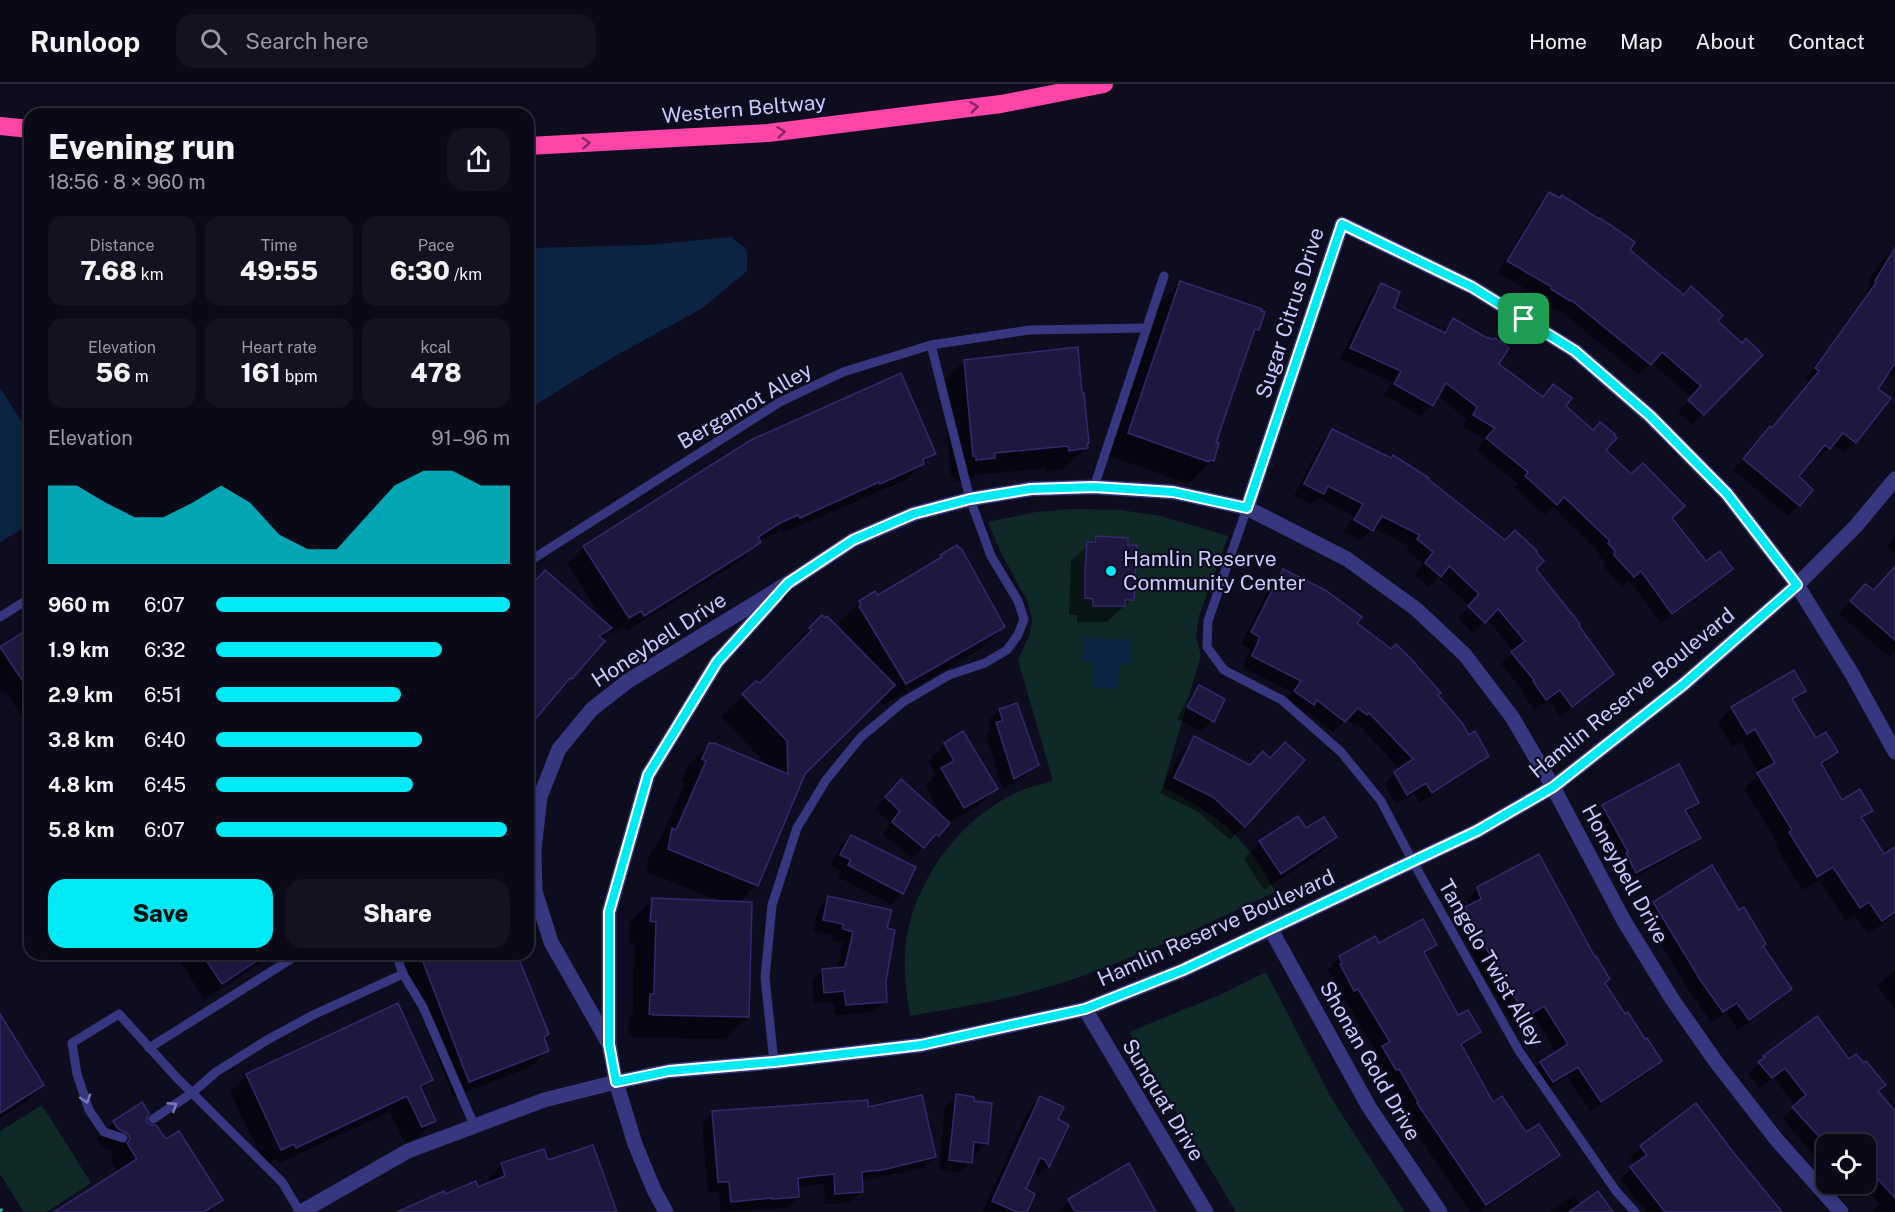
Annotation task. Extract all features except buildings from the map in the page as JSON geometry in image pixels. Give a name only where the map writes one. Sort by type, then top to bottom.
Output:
[{"type":"highway","name":"Western Beltway","points":[[534,146],[768,133],[1001,104],[1104,84]]},
{"type":"highway","points":[[0,126],[24,128]]},
{"type":"street","name":"Sugar Citrus Drive","points":[[1247,508],[1342,224],[1472,287],[1575,351],[1650,416],[1727,494],[1797,585],[1852,674],[1895,752]]},
{"type":"street","name":"Hamlin Reserve Boulevard","points":[[300,1212],[408,1151],[544,1100],[669,1071],[774,1062],[921,1045],[1085,1009],[1183,970],[1477,831],[1553,787],[1684,684],[1797,585],[1856,526],[1895,479]]},
{"type":"street","name":"Honeybell Drive","points":[[609,1044],[551,942],[535,891],[534,850],[540,797],[559,749],[592,709],[628,681],[788,583],[853,540],[913,514],[970,499],[1031,489],[1094,487],[1173,492],[1247,508],[1347,559],[1416,609],[1465,655],[1512,717],[1553,787],[1624,921],[1672,999],[1716,1062],[1776,1139],[1841,1212]]},
{"type":"street","name":"Honeybell Drive","points":[[666,1212],[635,1144],[616,1082],[609,1044],[609,912],[648,775],[717,662],[788,583]]},
{"type":"street","name":"Shonan Gold Drive","points":[[1270,928],[1369,1107],[1440,1212]]},
{"type":"street","name":"Sunquat Drive","points":[[1085,1009],[1206,1212]]},
{"type":"lane","points":[[1094,487],[1164,276]]},
{"type":"lane","name":"Bergamot Alley","points":[[534,558],[780,402],[843,372],[931,345],[1029,330],[1146,328]]},
{"type":"lane","points":[[774,1062],[765,978],[772,904],[797,828],[826,780],[861,737],[903,702],[949,675],[985,663],[1007,650],[1018,635],[1024,619],[1018,601],[991,556],[970,499],[931,345]]},
{"type":"lane","name":"Tangelo Twist Alley","points":[[1247,508],[1208,621],[1207,646],[1224,670],[1282,700],[1341,752],[1382,801],[1413,862],[1519,1051],[1616,1191],[1635,1212]]},
{"type":"lane","points":[[0,617],[24,602]]},
{"type":"lane","points":[[149,1048],[289,960]]},
{"type":"lane","points":[[398,960],[402,974],[423,1007],[474,1125]]},
{"type":"lane","points":[[153,1119],[192,1093],[216,1072],[267,1040],[313,1015],[402,974]]},
{"type":"lane","points":[[123,1138],[104,1132],[89,1110],[77,1074],[72,1043],[119,1014],[192,1093],[282,1182],[300,1212]]},
{"type":"green space","points":[[1073,509],[1120,510],[1161,516],[1228,536],[1199,616],[1196,637],[1201,655],[1163,787],[1200,807],[1229,829],[1253,856],[1275,892],[1163,944],[1048,987],[979,1004],[910,1016],[905,979],[906,942],[911,918],[931,872],[945,851],[980,815],[1000,801],[1022,790],[1053,781],[1018,660],[1030,634],[1032,620],[1028,602],[1000,551],[988,522],[1036,512]]},
{"type":"green space","points":[[1266,972],[1333,1101],[1405,1212],[1236,1212],[1129,1032],[1222,994]]},
{"type":"green space","points":[[42,1105],[91,1183],[47,1212],[24,1212],[0,1174],[0,1131]]},
{"type":"water","points":[[731,237],[747,250],[747,271],[701,309],[615,356],[534,405],[534,248],[647,245]]},
{"type":"water","points":[[0,388],[24,426],[24,528],[0,542]]},
{"type":"water","points":[[1084,638],[1131,640],[1130,664],[1119,664],[1118,689],[1093,687],[1093,663],[1083,662]]},
{"type":"place","name":"Hamlin Reserve Community Center","points":[[1111,571]]},
{"type":"route","points":[[1342,224],[1472,287],[1524,319],[1575,351],[1650,416],[1727,494],[1797,585],[1684,684],[1553,787],[1477,831],[1183,970],[1085,1009],[921,1045],[774,1062],[669,1071],[616,1082],[609,1044],[609,912],[648,775],[717,662],[788,583],[853,540],[913,514],[970,499],[1031,489],[1094,487],[1173,492],[1247,508],[1342,224]]}]
